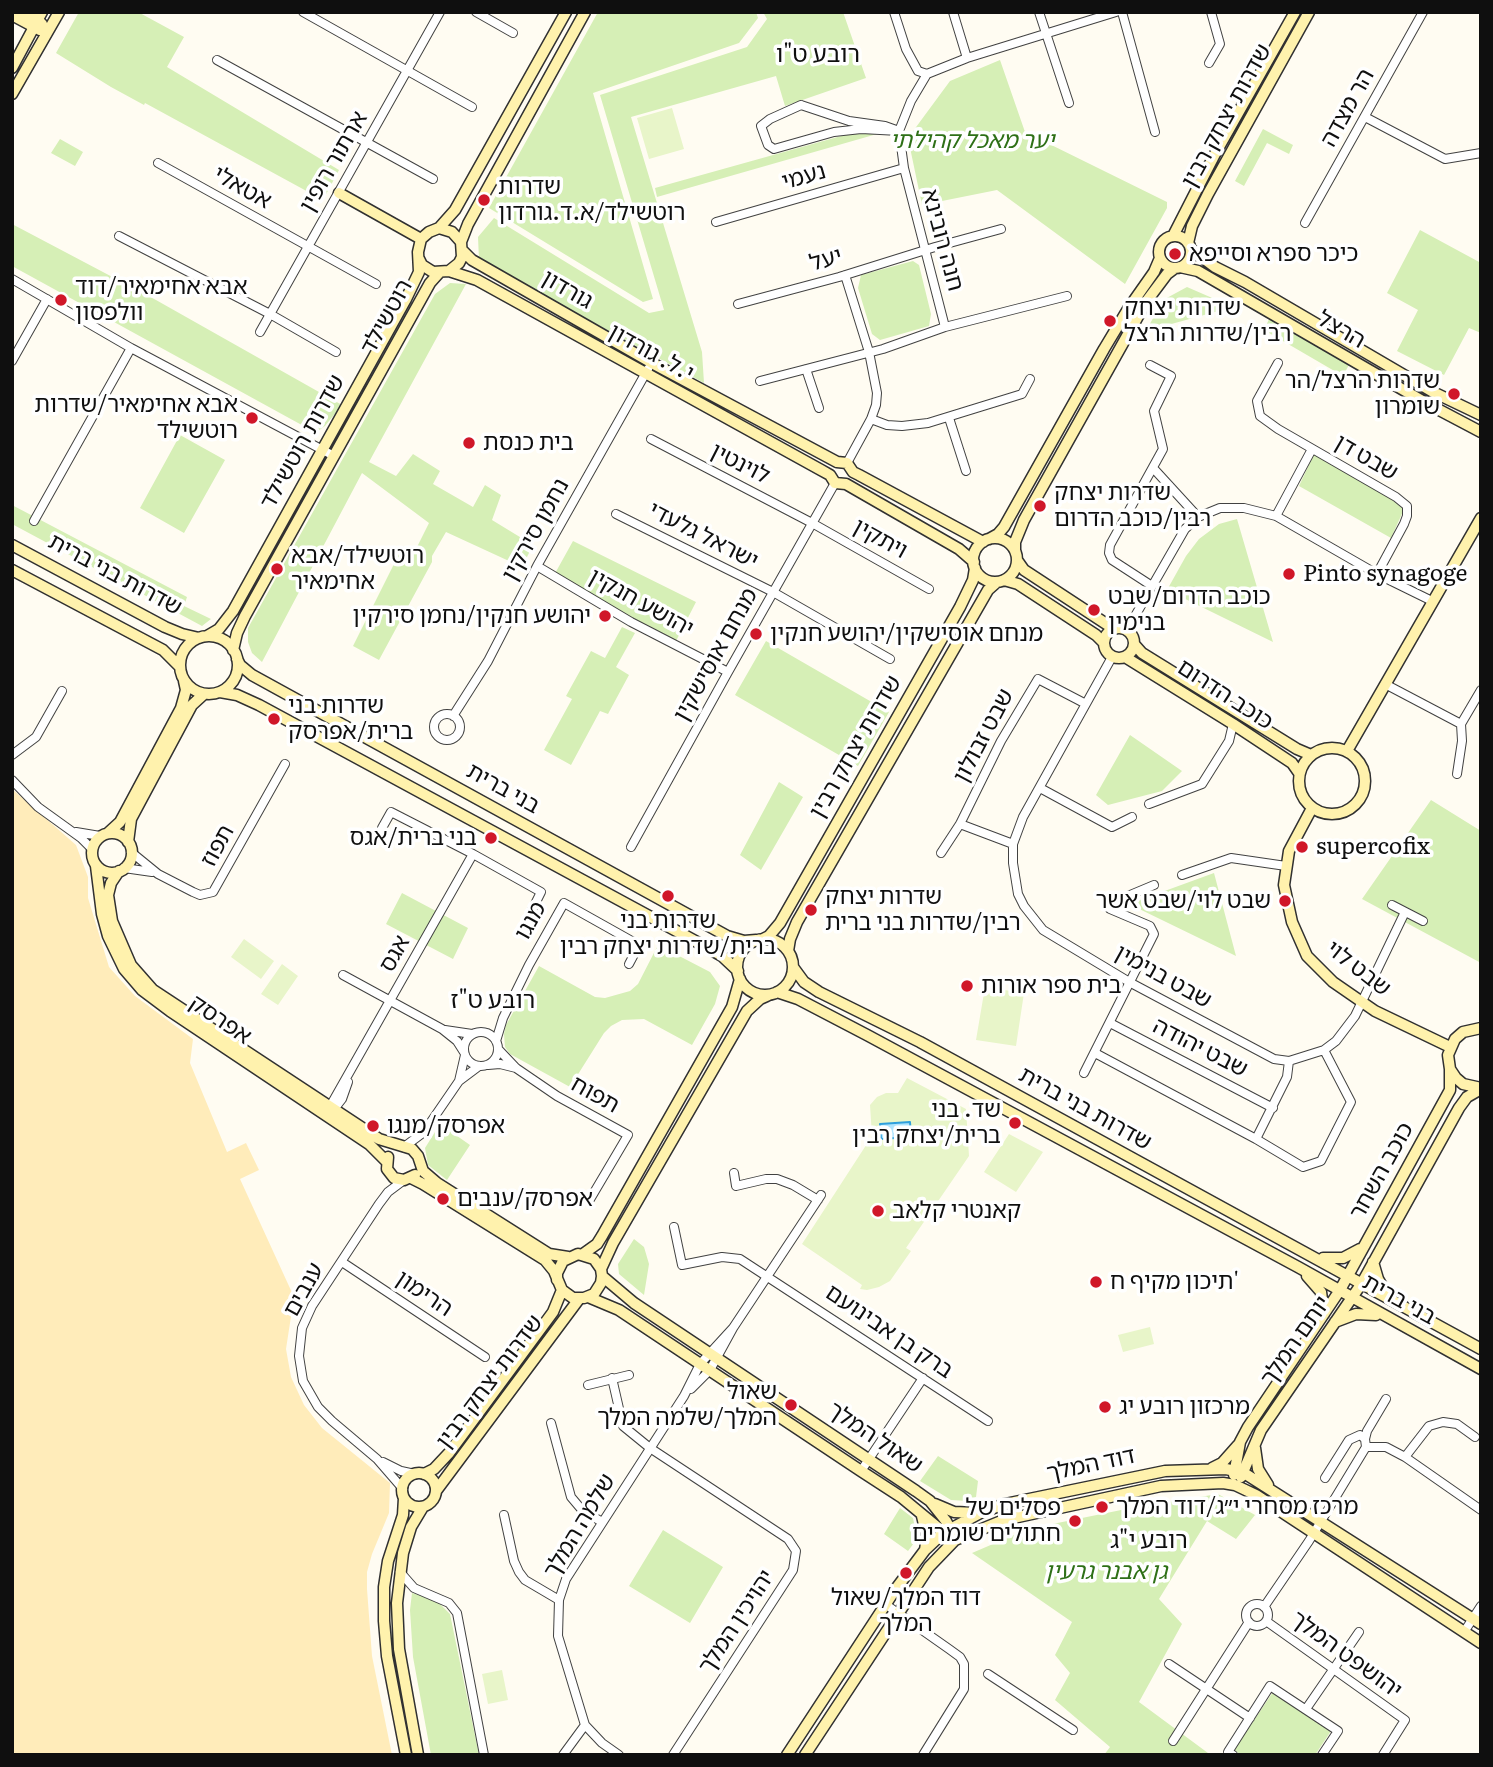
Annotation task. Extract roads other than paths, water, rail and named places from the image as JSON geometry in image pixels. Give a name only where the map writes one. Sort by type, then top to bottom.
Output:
[{"type":"street","points":[[24,12],[38,20],[48,32]]},
{"type":"street","points":[[12,94],[59,12]]},
{"type":"street","points":[[303,12],[472,107]]},
{"type":"street","name":"ארתור רופין","points":[[260,332],[440,12]]},
{"type":"street","points":[[476,12],[513,33]]},
{"type":"street","points":[[439,229],[455,209],[566,12]]},
{"type":"street","points":[[462,247],[452,232],[439,229],[429,232],[421,239],[418,246],[419,259],[427,269],[444,272],[459,263],[468,224],[585,12]]},
{"type":"street","points":[[894,12],[906,50],[918,71],[927,74]]},
{"type":"street","points":[[953,12],[967,58]]},
{"type":"street","points":[[1038,12],[1069,103]]},
{"type":"street","points":[[899,131],[911,101],[927,74],[967,58],[1116,12]]},
{"type":"street","points":[[1122,12],[1155,132]]},
{"type":"street","points":[[1209,63],[1220,44],[1211,12]]},
{"type":"street","name":"שדרות יצחק רבין","points":[[1173,236],[1215,154],[1295,12]]},
{"type":"street","name":"שדרות יצחק רבין","points":[[1189,246],[1189,234],[1202,204],[1310,12]]},
{"type":"street","name":"הר מצדה","points":[[1305,223],[1423,12]]},
{"type":"street","points":[[12,15],[38,20]]},
{"type":"street","points":[[12,15],[25,30],[23,47]]},
{"type":"street","points":[[12,68],[38,20]]},
{"type":"street","points":[[217,60],[433,179]]},
{"type":"street","points":[[800,105],[849,121],[885,126],[899,131],[861,129],[834,132],[775,149],[768,145],[761,127],[770,119],[800,105]]},
{"type":"street","points":[[1365,117],[1445,159],[1481,153]]},
{"type":"street","name":"חנה רובינא","points":[[899,131],[904,168],[945,327]]},
{"type":"street","name":"אטאלי","points":[[158,163],[376,284]]},
{"type":"street","name":"נעמי","points":[[716,222],[904,168]]},
{"type":"street","points":[[339,193],[421,239]]},
{"type":"street","name":"יעל","points":[[738,304],[1001,229]]},
{"type":"street","points":[[119,236],[270,314],[335,352]]},
{"type":"street","points":[[986,540],[1007,542],[1024,570],[1114,629],[1127,630],[1133,636],[1132,652],[1125,657],[1112,657],[1096,635],[1017,584],[984,579],[974,565],[975,551],[986,540],[998,534],[1003,527],[1104,349],[1154,272],[1163,243],[1173,236],[1182,237],[1215,268],[1245,282],[1433,391],[1481,415]]},
{"type":"street","points":[[1000,581],[1013,572],[1016,542],[1024,520],[1143,309],[1167,274],[1190,258],[1189,246]]},
{"type":"street","name":"גורדון","points":[[462,247],[472,260],[652,363]]},
{"type":"street","points":[[1160,258],[1166,265],[1178,267]]},
{"type":"street","name":"שדרות רוטשילד","points":[[235,654],[237,633],[415,282],[419,272],[419,259]]},
{"type":"street","name":"הרצל","points":[[1178,267],[1198,271],[1481,432]]},
{"type":"street","name":"י.ל. גורדון","points":[[444,272],[477,280],[959,549],[974,565]]},
{"type":"street","name":"רוטשילד","points":[[328,453],[430,283],[444,272]]},
{"type":"street","points":[[845,275],[869,352],[877,393],[871,419],[846,466],[851,479],[837,481],[831,469],[846,466]]},
{"type":"street","points":[[12,279],[131,348],[328,453]]},
{"type":"street","points":[[760,381],[869,352],[945,327],[1067,296]]},
{"type":"street","points":[[12,361],[47,299]]},
{"type":"street","points":[[34,521],[131,348]]},
{"type":"street","name":"י.ל. גורדון","points":[[652,363],[986,540]]},
{"type":"street","name":"נחמן סירקין","points":[[453,716],[488,661],[537,566],[652,363]]},
{"type":"street","name":"שבט דן","points":[[1278,363],[1257,401],[1259,416],[1407,506],[1408,516],[1377,574]]},
{"type":"street","points":[[1150,365],[1171,376],[1154,411],[1163,449],[1125,516],[1110,545],[1109,553],[1112,560],[1152,586]]},
{"type":"street","points":[[806,369],[819,408]]},
{"type":"street","points":[[871,419],[887,425],[902,426],[949,418],[1022,394],[1030,379]]},
{"type":"street","points":[[949,418],[966,471]]},
{"type":"street","name":"לוינטין","points":[[651,439],[812,523]]},
{"type":"street","name":"שבט דן","points":[[1276,516],[1312,449]]},
{"type":"street","name":"שדרות רוטשילד","points":[[203,637],[219,629],[233,611],[328,453]]},
{"type":"street","points":[[1154,469],[1198,517]]},
{"type":"street","name":"מנחם אוסישקין","points":[[631,847],[727,671],[837,481]]},
{"type":"street","points":[[1127,630],[1185,529],[1198,517],[1220,509],[1237,507],[1276,516],[1377,574],[1432,601]]},
{"type":"street","name":"ישראל גלעדי","points":[[615,514],[773,592],[890,659]]},
{"type":"street","points":[[1347,751],[1432,601],[1475,537],[1481,518]]},
{"type":"street","name":"ויתקין","points":[[812,523],[929,589]]},
{"type":"street","name":"שדרות בני ברית","points":[[12,545],[165,627],[182,634],[203,637]]},
{"type":"street","name":"שדרות יצחק רבין","points":[[759,939],[774,931],[793,900],[960,607],[973,580],[974,565]]},
{"type":"street","name":"יהושע חנקין","points":[[537,566],[631,622],[727,671]]},
{"type":"street","name":"שדרות בני ברית","points":[[12,570],[163,650],[180,667]]},
{"type":"street","name":"שדרות יצחק רבין","points":[[789,951],[790,939],[802,914],[988,590],[1000,581]]},
{"type":"street","points":[[1104,643],[1107,634],[1114,629]]},
{"type":"street","points":[[203,637],[222,639],[235,654],[237,669],[234,678],[220,692],[204,694],[197,698],[131,819],[128,831],[129,862],[122,870],[107,872],[96,866],[92,849],[120,822],[181,708],[186,690],[180,667],[183,652],[193,641],[203,637]]},
{"type":"street","name":"כוכב הדרום","points":[[1134,644],[1142,653],[1311,755]]},
{"type":"street","name":"בני ברית","points":[[235,654],[240,665],[252,676],[716,930],[736,940],[759,939]]},
{"type":"street","name":"שבט בנימין","points":[[1112,657],[1023,817],[1013,844],[1018,894],[1043,930],[1130,983],[1274,1059],[1289,1061]]},
{"type":"street","name":"כוכב הדרום","points":[[1125,657],[1246,732],[1292,763],[1299,773]]},
{"type":"street","name":"שבט זבולון","points":[[942,853],[960,824],[1001,741],[1038,679],[1086,704]]},
{"type":"street","points":[[184,681],[204,694]]},
{"type":"street","points":[[1385,684],[1461,723]]},
{"type":"street","points":[[1457,774],[1462,741],[1461,723],[1481,690]]},
{"type":"street","points":[[12,755],[36,737],[61,691]]},
{"type":"street","name":"בני ברית","points":[[220,692],[247,698],[708,947],[722,956],[739,975]]},
{"type":"street","points":[[1149,804],[1202,784],[1229,741],[1233,724]]},
{"type":"street","points":[[1229,741],[1246,732]]},
{"type":"street","points":[[1329,748],[1347,751],[1355,757],[1365,775],[1362,795],[1355,805],[1334,815],[1312,808],[1301,794],[1299,773],[1311,755],[1329,748]]},
{"type":"street","name":"תפוז","points":[[130,847],[158,874],[200,895],[213,892],[285,764]]},
{"type":"street","points":[[12,780],[38,807],[73,831],[92,849]]},
{"type":"street","points":[[1040,788],[1112,827],[1132,817]]},
{"type":"street","name":"שבט לוי","points":[[1312,808],[1289,851],[1284,885],[1292,922],[1307,956],[1320,972],[1361,1002],[1450,1047]]},
{"type":"street","points":[[382,828],[391,811],[473,854],[541,892],[532,910]]},
{"type":"street","points":[[960,824],[1013,844]]},
{"type":"street","points":[[73,831],[118,834],[130,847]]},
{"type":"street","name":"אגס","points":[[331,1111],[346,1092],[351,1073],[473,854]]},
{"type":"street","points":[[1182,875],[1231,858],[1286,866]]},
{"type":"street","name":"אפרסק","points":[[96,866],[102,914],[108,936],[124,969],[142,990],[157,1003],[331,1111],[379,1139],[402,1147]]},
{"type":"street","name":"תפוז","points":[[122,870],[158,874]]},
{"type":"street","name":"אפרסק","points":[[122,870],[109,888],[110,913],[120,944],[131,965],[142,978],[168,1000],[331,1111],[369,1144],[388,1168]]},
{"type":"street","points":[[1084,1073],[1154,934],[1150,926],[1110,909],[1111,903],[1154,886]]},
{"type":"street","name":"מנגו","points":[[497,1045],[503,1018],[564,903],[639,944],[629,964]]},
{"type":"street","points":[[1392,905],[1423,921]]},
{"type":"street","points":[[1256,1139],[1287,1077],[1289,1061],[1324,1050],[1336,1041],[1355,1016],[1405,912]]},
{"type":"street","points":[[402,1147],[412,1149],[428,1177],[549,1254],[568,1257],[583,1254],[597,1244],[732,1007],[741,952],[759,939],[777,941],[789,951],[793,967],[789,982],[760,999],[747,1011],[613,1242],[598,1289],[584,1298],[572,1298],[560,1285],[545,1260],[423,1184],[396,1179],[388,1168],[391,1152],[424,1132],[459,1080],[465,1044],[472,1034]]},
{"type":"street","name":"שדרות בני ברית","points":[[793,967],[804,982],[819,992],[920,1042],[1362,1283]]},
{"type":"street","points":[[343,975],[442,1029],[457,1041],[470,1062],[483,1065]]},
{"type":"street","points":[[739,975],[752,991],[773,993]]},
{"type":"street","name":"שדרות בני ברית","points":[[773,993],[798,999],[846,1024],[1298,1267]]},
{"type":"street","name":"מנגו","points":[[485,1032],[503,1018]]},
{"type":"street","name":"שבט יהודה","points":[[1110,1023],[1273,1108]]},
{"type":"street","points":[[1450,1047],[1462,1032],[1481,1028]]},
{"type":"street","points":[[442,1029],[472,1034],[485,1032],[497,1045],[495,1058],[459,1080]]},
{"type":"street","name":"תפוח","points":[[497,1045],[516,1068],[557,1096],[628,1135],[589,1201]]},
{"type":"street","name":"כוכב השחר","points":[[1340,1290],[1450,1090],[1450,1047]]},
{"type":"street","points":[[1095,1053],[1303,1167],[1321,1161],[1351,1102],[1324,1050]]},
{"type":"street","name":"תפוח","points":[[483,1065],[500,1064],[516,1068]]},
{"type":"street","points":[[1450,1069],[1463,1084],[1481,1088]]},
{"type":"street","name":"כוכב השחר","points":[[1362,1283],[1458,1108],[1467,1097],[1481,1088]]},
{"type":"street","points":[[407,1179],[417,1172],[424,1132]]},
{"type":"street","name":"ענבים","points":[[379,1204],[388,1168]]},
{"type":"street","name":"שלמה המלך","points":[[619,1755],[602,1743],[585,1725],[558,1636],[559,1600],[566,1579],[602,1522],[819,1198],[777,1180],[766,1179],[736,1186],[734,1173]]},
{"type":"street","name":"ענבים","points":[[407,1179],[388,1192],[379,1204],[312,1306],[302,1328],[300,1366],[307,1391],[332,1422],[377,1459],[401,1471],[419,1474]]},
{"type":"street","name":"ברק בן אבינועם","points":[[674,1227],[682,1265],[733,1257],[768,1275],[988,1421]]},
{"type":"street","points":[[1312,1256],[1329,1260],[1343,1258],[1365,1245]]},
{"type":"street","points":[[583,1254],[594,1259],[602,1273]]},
{"type":"street","points":[[560,1285],[559,1267],[568,1257]]},
{"type":"street","name":"הרימון","points":[[342,1262],[485,1357]]},
{"type":"street","points":[[1373,1262],[1378,1279],[1392,1301]]},
{"type":"street","points":[[1298,1267],[1321,1292],[1323,1316]]},
{"type":"street","name":"בני ברית","points":[[1298,1267],[1481,1369]]},
{"type":"street","name":"שאול המלך","points":[[602,1273],[634,1303],[930,1502],[947,1531]]},
{"type":"street","name":"בני ברית","points":[[1362,1283],[1481,1349]]},
{"type":"street","name":"יותם המלך","points":[[1235,1485],[1239,1471],[1273,1410],[1362,1283]]},
{"type":"street","name":"שדרות יצחק רבין","points":[[419,1474],[434,1469],[449,1453],[553,1312],[560,1285]]},
{"type":"street","name":"יותם המלך","points":[[1239,1471],[1240,1442],[1258,1410],[1340,1290]]},
{"type":"street","name":"שדרות יצחק רבין","points":[[436,1491],[584,1298]]},
{"type":"street","name":"שאול המלך","points":[[584,1298],[619,1310],[861,1471],[956,1540]]},
{"type":"street","points":[[1335,1322],[1356,1314],[1381,1315]]},
{"type":"street","points":[[587,1385],[629,1375]]},
{"type":"street","points":[[612,1378],[623,1426],[650,1448]]},
{"type":"street","points":[[861,1471],[923,1378]]},
{"type":"street","points":[[1264,1607],[1315,1532],[1365,1443],[1367,1431],[1385,1399]]},
{"type":"street","points":[[1405,1457],[1429,1426],[1443,1422],[1457,1424],[1475,1437]]},
{"type":"street","points":[[551,1423],[571,1497],[582,1510],[602,1522]]},
{"type":"street","points":[[1325,1478],[1349,1440],[1360,1434],[1365,1443]]},
{"type":"street","points":[[1212,1468],[1222,1463],[1240,1442]]},
{"type":"street","points":[[1255,1443],[1258,1469],[1269,1487]]},
{"type":"street","points":[[1365,1443],[1386,1447],[1405,1457],[1481,1510]]},
{"type":"street","name":"יהויכין המלך","points":[[650,1448],[788,1539],[796,1551],[793,1570],[673,1755]]},
{"type":"street","name":"ענבים","points":[[377,1459],[403,1493]]},
{"type":"street","name":"דוד המלך","points":[[788,1755],[885,1604],[925,1550],[947,1531],[982,1512],[1019,1501],[1165,1471],[1212,1468],[1239,1471],[1269,1487],[1477,1621]]},
{"type":"street","points":[[406,1755],[387,1656],[384,1587],[388,1561],[403,1514],[403,1493],[407,1480],[419,1474],[431,1479],[436,1491],[411,1527],[400,1572],[397,1603],[398,1650],[418,1755]]},
{"type":"street","name":"דוד המלך","points":[[805,1755],[929,1567],[956,1540],[1004,1520],[1161,1486],[1199,1483],[1235,1485],[1256,1495],[1481,1643]]},
{"type":"street","points":[[403,1493],[410,1504],[423,1507]]},
{"type":"street","points":[[930,1502],[954,1512],[982,1512]]},
{"type":"street","points":[[921,1514],[927,1537],[925,1550]]},
{"type":"street","points":[[504,1515],[519,1572],[525,1580],[559,1600]]},
{"type":"street","points":[[400,1572],[414,1588],[449,1603],[457,1613],[484,1755]]},
{"type":"street","points":[[885,1604],[960,1657],[964,1664],[964,1689],[923,1755]]},
{"type":"street","points":[[1173,1741],[1249,1622],[1247,1612],[1251,1606],[1257,1604],[1264,1607],[1268,1614],[1266,1621],[1257,1626],[1249,1622]]},
{"type":"street","points":[[1464,1632],[1477,1621],[1481,1606]]},
{"type":"street","name":"יהושפט המלך","points":[[1266,1621],[1405,1720],[1383,1755]]},
{"type":"street","points":[[1306,1709],[1359,1632]]},
{"type":"street","points":[[1168,1664],[1250,1718]]},
{"type":"street","points":[[988,1674],[1073,1730]]},
{"type":"street","points":[[1233,1755],[1228,1752],[1270,1686],[1338,1731],[1322,1755]]},
{"type":"street","points":[[563,1755],[585,1725]]},
{"type":"water","points":[[910,1122],[911,1137],[881,1139],[880,1124]]},
{"type":"place","name":"שדרות רוטשילד/א.ד.גורדון","points":[[484,200]]},
{"type":"place","name":"כיכר ספרא וסייפא","points":[[1175,254]]},
{"type":"place","name":"אבא אחימאיר/דוד וולפסון","points":[[61,300]]},
{"type":"place","name":"שדרות יצחק רבין/שדרות הרצל","points":[[1110,321]]},
{"type":"place","name":"שדרות הרצל/הר שומרון","points":[[1454,394]]},
{"type":"place","name":"אבא אחימאיר/שדרות רוטשילד","points":[[252,418]]},
{"type":"place","name":"בית כנסת","points":[[469,443]]},
{"type":"place","name":"שדרות יצחק רבין/כוכב הדרום","points":[[1040,506]]},
{"type":"place","name":"רוטשילד/אבא אחימאיר","points":[[277,569]]},
{"type":"place","name":"Pinto synagoge","points":[[1289,574]]},
{"type":"place","name":"כוכב הדרום/שבט בנימין","points":[[1094,610]]},
{"type":"place","name":"יהושע חנקין/נחמן סירקין","points":[[605,616]]},
{"type":"place","name":"מנחם אוסישקין/יהושע חנקין","points":[[756,634]]},
{"type":"place","name":"שדרות בני ברית/אפרסק","points":[[274,719]]},
{"type":"place","name":"בני ברית/אגס","points":[[491,838]]},
{"type":"place","name":"supercofix","points":[[1302,847]]},
{"type":"place","name":"שדרות בני ברית/שדרות יצחק רבין","points":[[668,896]]},
{"type":"place","name":"שבט לוי/שבט אשר","points":[[1285,901]]},
{"type":"place","name":"שדרות יצחק רבין/שדרות בני ברית","points":[[811,910]]},
{"type":"place","name":"בית ספר אורות","points":[[967,986]]},
{"type":"place","name":"שד. בני ברית/יצחק רבין","points":[[1015,1123]]},
{"type":"place","name":"אפרסק/מנגו","points":[[373,1126]]},
{"type":"place","name":"אפרסק/ענבים","points":[[443,1199]]},
{"type":"place","name":"קאנטרי קלאב","points":[[878,1211]]},
{"type":"place","name":"תיכון מקיף ח'","points":[[1096,1282]]},
{"type":"place","name":"שאול המלך/שלמה המלך","points":[[791,1405]]},
{"type":"place","name":"מרכזון רובע יג","points":[[1105,1407]]},
{"type":"place","name":"מרכז מסחרי י״ג/דוד המלך","points":[[1102,1507]]},
{"type":"place","name":"פסלים של חתולים שומרים","points":[[1075,1521]]},
{"type":"place","name":"דוד המלך/שאול המלך","points":[[906,1573]]},
{"type":"district","name":"רובע ט\"ו","points":[[818,55]]},
{"type":"district","name":"רובע ט\"ז","points":[[493,1001]]},
{"type":"district","name":"רובע י\"ג","points":[[1149,1541]]},
{"type":"park label","name":"יער מאכל קהילתי","points":[[972,141]]},
{"type":"park label","name":"גן אבנר גרעין","points":[[1106,1572]]}]
